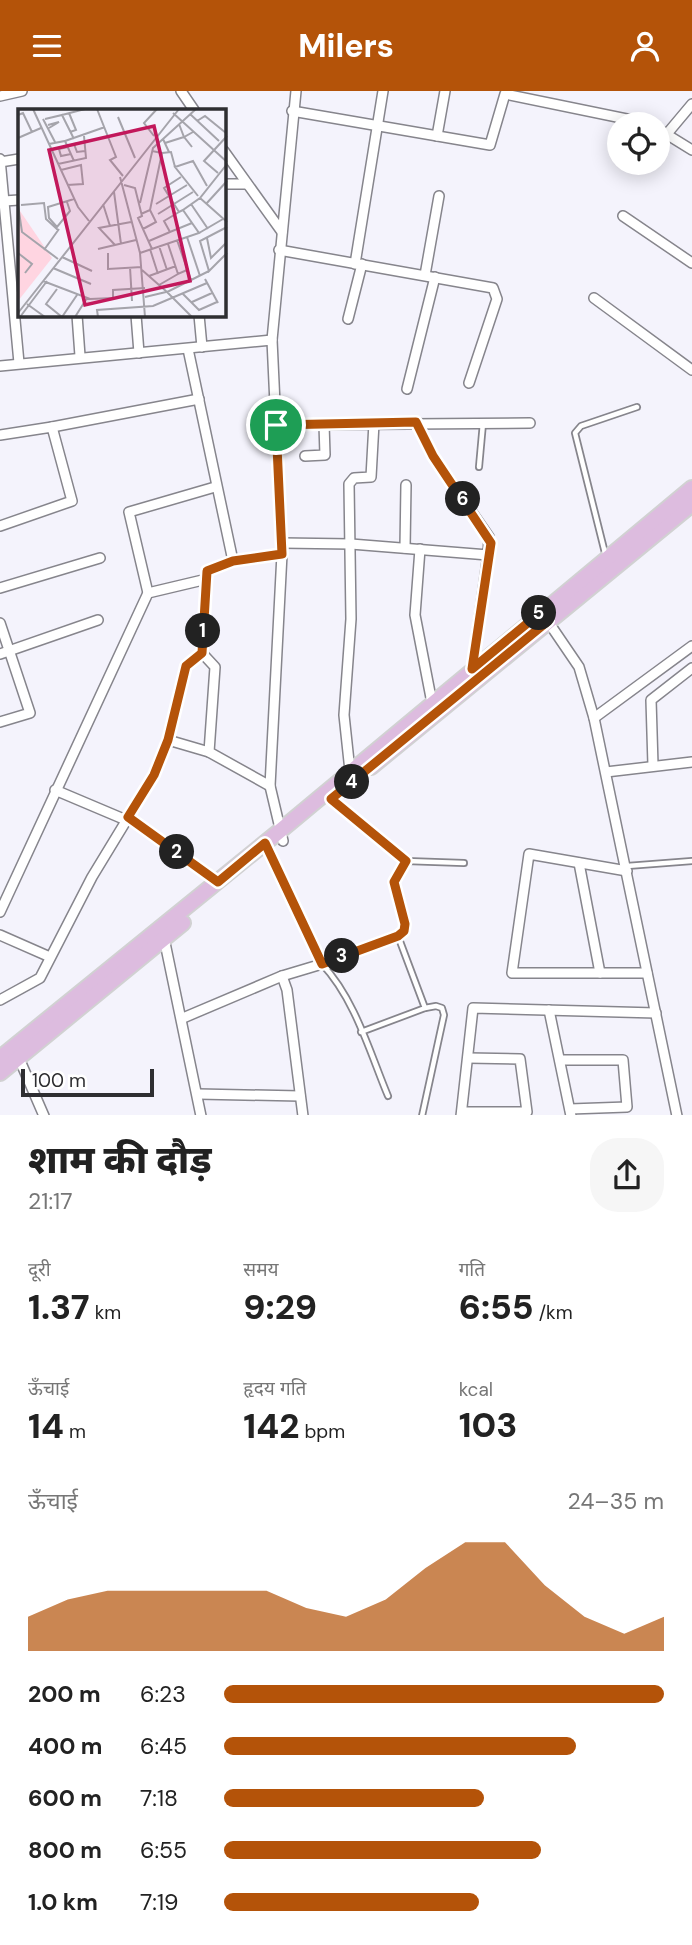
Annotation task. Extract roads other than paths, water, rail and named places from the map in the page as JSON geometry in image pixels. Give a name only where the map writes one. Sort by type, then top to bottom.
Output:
[{"type":"main road","points":[[0,1058],[16,1053],[164,938],[268,847],[331,799],[544,617],[606,558],[692,488]]},
{"type":"main road","points":[[282,836],[350,772],[472,669],[692,504]]},
{"type":"main road","points":[[0,1073],[16,1053],[218,882],[268,847]]},
{"type":"street","points":[[0,96],[22,91]]},
{"type":"street","points":[[181,91],[193,109]]},
{"type":"street","points":[[282,836],[270,786],[282,554],[272,340],[296,91]]},
{"type":"street","points":[[348,319],[383,91]]},
{"type":"street","points":[[437,136],[445,91]]},
{"type":"street","points":[[292,111],[491,145],[505,94],[607,113]]},
{"type":"street","points":[[670,125],[692,104]]},
{"type":"street","points":[[670,137],[692,150]]},
{"type":"street","points":[[226,155],[282,232]]},
{"type":"street","points":[[18,159],[0,160],[19,363]]},
{"type":"street","points":[[226,184],[247,184]]},
{"type":"street","points":[[425,275],[439,196]]},
{"type":"street","points":[[4,201],[18,200]]},
{"type":"street","points":[[623,216],[692,263]]},
{"type":"street","points":[[279,250],[493,288],[497,293],[469,383]]},
{"type":"street","points":[[407,389],[435,277]]},
{"type":"street","points":[[594,297],[692,370]]},
{"type":"street","points":[[76,317],[80,356]]},
{"type":"street","points":[[136,317],[139,353]]},
{"type":"street","points":[[199,317],[202,347]]},
{"type":"street","points":[[0,366],[80,356],[272,340]]},
{"type":"street","points":[[188,349],[215,487],[233,561]]},
{"type":"street","points":[[0,435],[199,399]]},
{"type":"street","points":[[416,422],[433,456],[489,537],[472,669]]},
{"type":"street","points":[[350,772],[344,715],[351,619],[349,484],[354,478],[371,477],[374,423]]},
{"type":"street","points":[[276,425],[530,423]]},
{"type":"street","points":[[304,456],[325,455],[324,424]]},
{"type":"street","points":[[1,523],[72,501],[52,427]]},
{"type":"street","points":[[405,548],[406,485]]},
{"type":"street","points":[[0,912],[148,593],[129,512],[215,487]]},
{"type":"street","points":[[282,543],[351,544],[488,555]]},
{"type":"street","points":[[420,549],[415,615],[432,703]]},
{"type":"street","points":[[209,752],[215,667],[202,653],[210,568],[233,561],[282,554]]},
{"type":"street","points":[[0,588],[100,558]]},
{"type":"street","points":[[148,593],[207,579]]},
{"type":"street","points":[[544,617],[579,667],[594,718],[677,1115]]},
{"type":"street","points":[[5,653],[98,620]]},
{"type":"street","points":[[0,623],[5,653],[30,713],[0,722]]},
{"type":"street","points":[[594,718],[692,646]]},
{"type":"street","points":[[0,1000],[34,984],[50,957],[154,775],[168,740],[186,666],[202,653]]},
{"type":"street","points":[[653,765],[651,700],[692,668]]},
{"type":"street","points":[[168,740],[209,752],[270,786]]},
{"type":"street","points":[[606,772],[692,762]]},
{"type":"street","points":[[55,790],[127,819],[218,882]]},
{"type":"street","points":[[183,1018],[282,976],[322,964],[294,910],[268,847]]},
{"type":"street","points":[[626,869],[529,854],[512,973],[647,973]]},
{"type":"street","points":[[579,863],[600,973]]},
{"type":"street","points":[[0,935],[50,957]]},
{"type":"street","points":[[164,938],[183,1018],[201,1115]]},
{"type":"street","points":[[282,976],[303,1115]]},
{"type":"street","points":[[468,1058],[520,1059],[527,1112],[461,1114],[473,1008],[656,1013]]},
{"type":"street","points":[[550,1010],[570,1112],[627,1107],[623,1060],[560,1060]]},
{"type":"street","points":[[16,1053],[44,1115]]},
{"type":"street","points":[[198,1094],[300,1096]]},
{"type":"lane","points":[[606,558],[575,433],[581,426],[637,407]]},
{"type":"lane","points":[[479,467],[483,423]]},
{"type":"lane","points":[[331,799],[406,861],[464,863]]},
{"type":"lane","points":[[388,1096],[351,1009],[322,964],[398,936],[404,931],[405,924],[394,882],[406,861]]},
{"type":"lane","points":[[626,869],[692,861]]},
{"type":"lane","points":[[398,936],[425,1008]]},
{"type":"lane","points":[[361,1032],[425,1008],[436,1006],[442,1009],[444,1015],[422,1115]]}]
